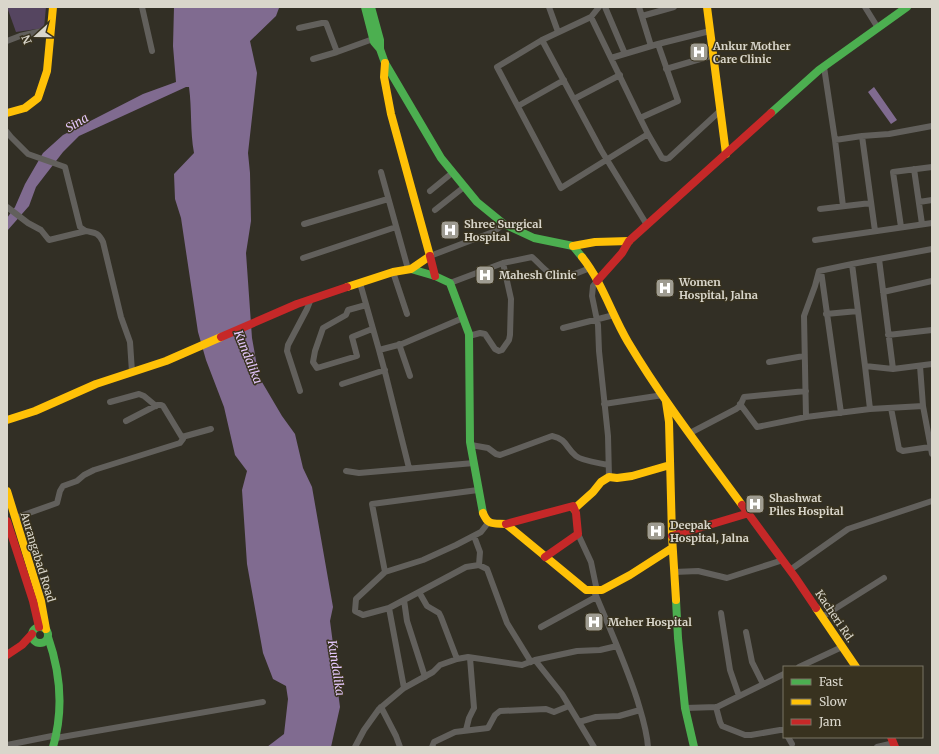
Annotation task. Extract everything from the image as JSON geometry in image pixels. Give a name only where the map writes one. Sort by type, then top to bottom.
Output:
[{"type":"street","points":[[7,113],[25,108],[38,98],[47,70],[53,7]]},
{"type":"street","points":[[142,7],[152,52]]},
{"type":"street","points":[[365,7],[374,42],[380,49]]},
{"type":"street","points":[[371,7],[380,40],[380,49],[385,63],[441,158],[477,202],[504,224],[534,238],[573,246],[595,242],[629,241]]},
{"type":"street","points":[[549,7],[558,32]]},
{"type":"street","points":[[599,7],[591,17],[542,40],[497,67],[561,188],[648,134]]},
{"type":"street","points":[[605,7],[625,54]]},
{"type":"street","points":[[639,7],[678,101],[640,118]]},
{"type":"street","points":[[642,16],[674,7]]},
{"type":"street","points":[[707,7],[726,154]]},
{"type":"street","points":[[865,7],[878,28]]},
{"type":"street","points":[[609,477],[608,436],[597,320],[592,289],[597,281],[622,253],[629,241],[824,66],[907,7]]},
{"type":"street","points":[[591,17],[648,134],[662,158],[668,159],[721,110]]},
{"type":"street","points":[[299,28],[326,23],[337,52]]},
{"type":"street","points":[[7,41],[20,36],[51,30]]},
{"type":"street","points":[[611,58],[710,31]]},
{"type":"street","points":[[313,59],[373,39]]},
{"type":"street","points":[[542,40],[608,160],[647,225]]},
{"type":"street","points":[[666,69],[714,56]]},
{"type":"street","points":[[385,63],[384,77],[392,114],[435,276]]},
{"type":"street","points":[[824,66],[843,206]]},
{"type":"street","points":[[574,99],[620,75]]},
{"type":"street","points":[[518,106],[564,80]]},
{"type":"street","points":[[835,140],[889,134],[932,126]]},
{"type":"street","points":[[7,132],[10,137],[28,154],[65,167],[78,223],[83,230],[100,236],[103,242],[121,317],[130,342],[132,372]]},
{"type":"street","points":[[862,136],[875,231]]},
{"type":"street","points":[[901,228],[893,172],[932,167]]},
{"type":"street","points":[[914,169],[922,224]]},
{"type":"street","points":[[381,172],[396,227],[410,269]]},
{"type":"street","points":[[430,191],[452,173]]},
{"type":"street","points":[[435,210],[464,187]]},
{"type":"street","points":[[304,224],[388,199]]},
{"type":"street","points":[[919,202],[932,200]]},
{"type":"street","points":[[820,208],[871,203]]},
{"type":"street","points":[[7,208],[41,230],[49,240],[87,231]]},
{"type":"street","points":[[815,240],[932,223]]},
{"type":"street","points":[[7,420],[35,411],[96,384],[166,361],[297,304],[393,272],[410,269],[430,256],[493,232],[504,224]]},
{"type":"street","points":[[303,258],[396,227]]},
{"type":"street","name":"Kacheri Rd.","points":[[573,246],[590,268],[628,342],[664,397],[783,560],[855,666]]},
{"type":"street","points":[[806,417],[804,316],[819,271],[932,249]]},
{"type":"street","points":[[450,283],[503,263],[532,257],[551,275],[558,277],[577,273],[590,268]]},
{"type":"street","points":[[879,259],[892,369]]},
{"type":"street","points":[[469,336],[480,333],[485,334],[495,349],[499,351],[502,350],[509,340],[511,299],[503,263]]},
{"type":"street","points":[[852,264],[870,409]]},
{"type":"street","points":[[410,269],[435,276],[450,283],[469,336],[472,445],[478,490],[483,514],[488,523]]},
{"type":"street","points":[[821,271],[841,413]]},
{"type":"street","points":[[393,272],[407,314]]},
{"type":"street","points":[[883,292],[932,281]]},
{"type":"street","points":[[360,283],[378,350],[385,370],[409,468]]},
{"type":"street","points":[[300,391],[287,351],[288,345],[308,309],[311,300]]},
{"type":"street","points":[[366,305],[348,310],[346,315],[323,328],[315,350],[313,362],[316,368],[357,356],[352,336],[372,329]]},
{"type":"street","points":[[826,314],[858,311]]},
{"type":"street","points":[[563,328],[614,315]]},
{"type":"street","points":[[378,350],[400,344],[463,318]]},
{"type":"street","points":[[888,335],[932,330]]},
{"type":"street","points":[[400,344],[410,376]]},
{"type":"street","points":[[769,362],[804,356]]},
{"type":"street","points":[[865,366],[892,369],[932,364]]},
{"type":"street","points":[[920,366],[923,406],[932,454]]},
{"type":"street","points":[[342,384],[385,370]]},
{"type":"street","points":[[690,433],[739,406],[742,398],[745,396],[806,391]]},
{"type":"street","points":[[110,402],[139,394],[144,396],[156,406]]},
{"type":"street","points":[[604,404],[664,397],[669,422],[672,548],[678,638],[685,708],[694,747]]},
{"type":"street","points":[[11,520],[57,503],[60,491],[64,486],[77,481],[88,473],[180,443],[182,441],[182,437],[163,406],[159,404],[126,421]]},
{"type":"street","points":[[739,406],[757,427],[806,417],[870,409],[923,406]]},
{"type":"street","points":[[891,408],[899,449],[903,451],[930,447]]},
{"type":"street","points":[[182,437],[211,430]]},
{"type":"street","points":[[472,445],[488,448],[500,455],[552,436],[564,441],[578,458],[608,465]]},
{"type":"street","points":[[346,471],[359,473],[474,463]]},
{"type":"street","points":[[574,509],[593,492],[601,482],[609,477],[627,477],[670,465]]},
{"type":"street","points":[[385,572],[372,504],[478,490]]},
{"type":"street","name":"Aurangabad Road","points":[[7,491],[11,520],[34,601],[42,636],[54,651],[61,697],[56,736],[53,747]]},
{"type":"street","points":[[790,570],[846,531],[932,501]]},
{"type":"street","points":[[488,523],[506,524],[573,506],[578,534],[590,562],[596,593],[630,679],[647,731],[648,747]]},
{"type":"street","points":[[672,536],[749,513]]},
{"type":"street","points":[[488,523],[481,532],[474,536],[423,560],[385,572],[356,599],[355,611],[363,615],[389,608],[466,567],[479,565],[487,569],[507,623],[533,661],[562,694],[594,747]]},
{"type":"street","points":[[506,524],[586,590],[596,593]]},
{"type":"street","points":[[545,557],[578,534]]},
{"type":"street","points":[[474,536],[480,552],[479,565]]},
{"type":"street","points":[[541,627],[596,593],[630,575],[672,548]]},
{"type":"street","points":[[674,572],[698,570],[727,578],[783,560]]},
{"type":"street","points":[[822,616],[884,578]]},
{"type":"street","points":[[419,592],[427,606],[439,613],[442,617],[457,659]]},
{"type":"street","points":[[404,600],[407,621],[425,677]]},
{"type":"street","points":[[389,608],[404,688]]},
{"type":"street","points":[[721,613],[730,670],[738,696]]},
{"type":"street","points":[[746,632],[752,662],[763,684]]},
{"type":"street","points":[[22,645],[32,634],[33,639],[42,636]]},
{"type":"street","points":[[8,652],[42,636]]},
{"type":"street","points":[[355,747],[364,730],[381,708],[404,688],[433,672],[440,665],[457,659],[470,658],[522,665],[577,650],[600,650],[617,646]]},
{"type":"street","points":[[801,666],[842,647]]},
{"type":"street","points":[[466,730],[469,718],[474,708],[470,658]]},
{"type":"street","points":[[685,708],[716,707],[783,674]]},
{"type":"street","points":[[7,744],[263,702]]},
{"type":"street","points":[[432,747],[434,742],[451,734],[466,730],[488,728],[496,714],[502,711],[546,709],[554,712],[569,706]]},
{"type":"street","points":[[716,707],[721,725],[746,735],[783,730]]},
{"type":"street","points":[[381,708],[396,736],[400,747]]},
{"type":"street","points":[[579,722],[596,717],[618,716],[640,710]]},
{"type":"street","points":[[789,738],[792,744]]},
{"type":"street","points":[[877,747],[893,742]]},
{"type":"shaded area","points":[[7,7],[46,7],[44,28],[16,32]]},
{"type":"water","name":"Kundalika","points":[[174,7],[279,8],[276,16],[250,41],[257,73],[248,153],[251,221],[246,253],[252,338],[259,377],[282,416],[295,434],[303,468],[312,487],[333,607],[330,621],[340,707],[331,747],[267,747],[284,734],[288,699],[286,686],[273,679],[263,653],[247,564],[242,490],[247,471],[235,455],[224,407],[206,360],[198,332],[181,218],[175,199],[174,174],[194,153],[189,87],[186,87],[79,136],[63,152],[36,187],[29,206],[7,231],[7,218],[15,207],[25,184],[43,153],[63,135],[143,94],[176,82],[173,46]]},
{"type":"water","points":[[874,87],[897,120],[891,124],[868,92]]},
{"type":"traffic: fast","points":[[365,7],[374,42],[380,49]]},
{"type":"traffic: fast","points":[[371,7],[380,40],[380,49],[385,63],[441,158],[477,202],[504,224],[534,238],[573,246],[582,257]]},
{"type":"traffic: fast","points":[[771,113],[819,70],[907,7]]},
{"type":"traffic: fast","points":[[411,269],[435,276],[450,283],[469,334],[470,442],[483,513]]},
{"type":"traffic: fast","points":[[676,600],[685,708],[694,747]]},
{"type":"traffic: fast","points":[[37,627],[43,627],[48,632],[48,635],[46,641],[43,643],[37,643],[32,638],[32,632],[37,627]]},
{"type":"traffic: fast","points":[[48,637],[56,664],[60,692],[59,719],[53,747]]},
{"type":"traffic: slow","points":[[7,113],[25,108],[38,98],[47,71],[53,7]]},
{"type":"traffic: slow","points":[[707,7],[726,154]]},
{"type":"traffic: slow","points":[[347,287],[393,272],[411,269],[430,256],[391,114],[384,77],[385,63]]},
{"type":"traffic: slow","points":[[573,246],[595,242],[629,241]]},
{"type":"traffic: slow","points":[[582,257],[595,277],[622,332],[641,363],[683,425],[742,505]]},
{"type":"traffic: slow","points":[[7,420],[35,411],[96,384],[166,361],[221,337]]},
{"type":"traffic: slow","points":[[666,402],[669,422],[672,536],[676,600]]},
{"type":"traffic: slow","points":[[574,509],[593,492],[601,482],[609,477],[617,478],[632,476],[670,465]]},
{"type":"traffic: slow","points":[[7,491],[41,601],[46,629]]},
{"type":"traffic: slow","points":[[483,513],[489,522],[495,524],[506,524],[586,590],[602,590],[630,575],[672,548]]},
{"type":"traffic: slow","points":[[816,608],[855,666]]},
{"type":"traffic: jam","points":[[597,281],[622,253],[629,241],[771,113]]},
{"type":"traffic: jam","points":[[430,256],[435,276]]},
{"type":"traffic: jam","points":[[221,337],[297,304],[347,287]]},
{"type":"traffic: jam","points":[[742,505],[816,608]]},
{"type":"traffic: jam","points":[[506,524],[573,506],[576,513],[578,534],[545,557]]},
{"type":"traffic: jam","points":[[672,536],[749,513]]},
{"type":"traffic: jam","points":[[7,521],[33,601],[39,627]]},
{"type":"traffic: jam","points":[[7,655],[22,645],[32,634]]},
{"type":"traffic: jam","points":[[891,738],[895,747]]},
{"type":"place","name":"Ankur Mother Care Clinic","points":[[699,52]]},
{"type":"place","name":"Shree Surgical Hospital","points":[[450,230]]},
{"type":"place","name":"Mahesh Clinic","points":[[485,275]]},
{"type":"place","name":"Women Hospital, Jalna","points":[[665,288]]},
{"type":"place","name":"Shashwat Piles Hospital","points":[[755,504]]},
{"type":"place","name":"Deepak Hospital, Jalna","points":[[656,531]]},
{"type":"place","name":"Meher Hospital","points":[[594,622]]},
{"type":"water label","name":"Sina","points":[[77,123]]}]
